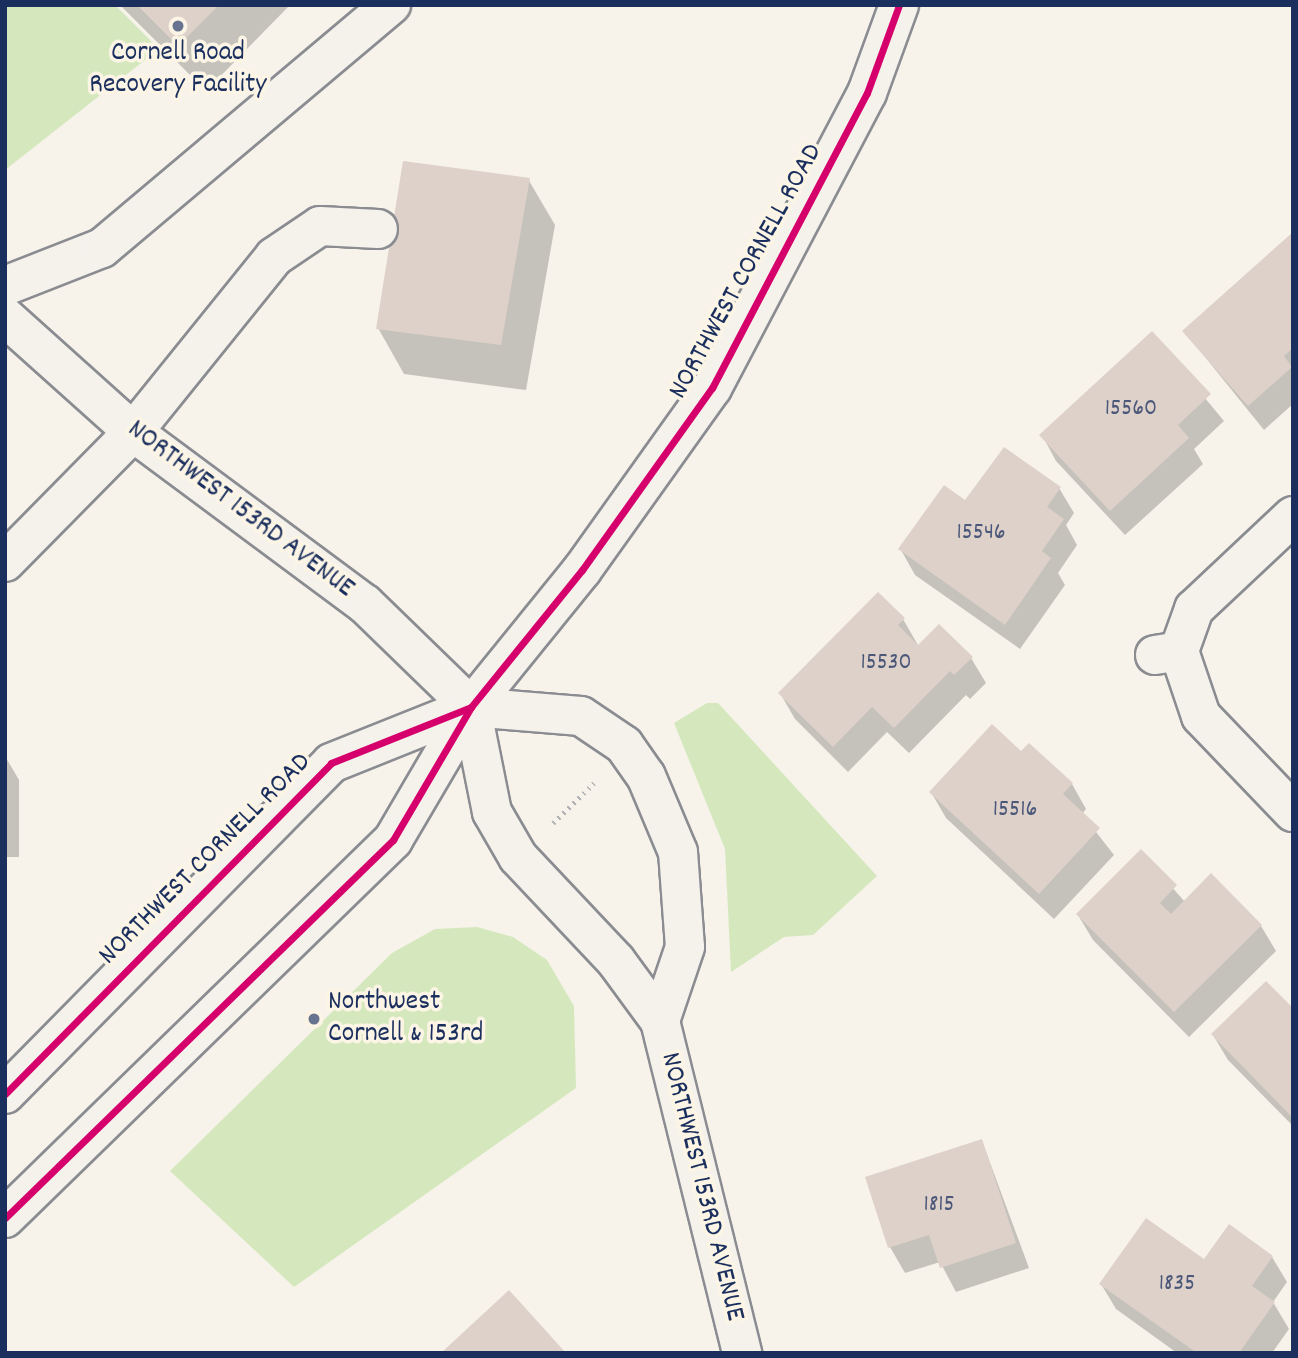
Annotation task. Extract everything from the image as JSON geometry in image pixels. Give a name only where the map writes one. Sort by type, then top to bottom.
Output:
[{"type":"street","points":[[5,286],[102,248],[391,5]]},
{"type":"street","name":"NORTHWEST CORNELL ROAD","points":[[5,1218],[393,840],[471,707],[582,570],[712,387],[867,93],[899,5]]},
{"type":"street","points":[[5,562],[134,432],[274,257],[320,226],[378,229]]},
{"type":"street","name":"NORTHWEST 153RD AVENUE","points":[[5,317],[134,432],[365,604],[471,707],[492,813],[518,858],[617,961],[660,1021],[742,1353]]},
{"type":"street","points":[[1293,516],[1194,609],[1167,653],[1201,716],[1293,812]]},
{"type":"street","name":"NORTHWEST CORNELL ROAD","points":[[7,1088],[331,763],[471,707]]},
{"type":"street","name":"NORTHWEST 153RD AVENUE","points":[[471,707],[581,716],[624,745],[646,776],[678,852],[685,947],[660,1021]]},
{"type":"path","points":[[550,827],[602,775]]},
{"type":"green space","points":[[5,5],[115,5],[159,49],[5,170]]},
{"type":"green space","points":[[707,703],[718,703],[877,876],[813,935],[784,937],[731,972],[725,849],[674,723]]},
{"type":"green space","points":[[477,927],[513,937],[547,960],[574,1006],[576,1088],[294,1287],[170,1171],[392,953],[435,929]]},
{"type":"building","name":"Cornell Road Recovery Facility","points":[[137,5],[219,5],[178,46]]},
{"type":"building","points":[[403,161],[530,178],[501,345],[376,329]]},
{"type":"building","points":[[1293,232],[1293,348],[1284,356],[1292,367],[1248,406],[1182,331]]},
{"type":"building","points":[[1152,331],[1211,394],[1178,425],[1189,438],[1110,511],[1039,435]]},
{"type":"building","points":[[1004,447],[1061,487],[1047,507],[1064,519],[1042,551],[1051,558],[1005,625],[898,549],[944,485],[965,500]]},
{"type":"building","points":[[878,592],[905,618],[898,625],[918,645],[939,624],[973,657],[954,675],[950,671],[894,728],[872,707],[833,747],[778,693]]},
{"type":"building","points":[[992,724],[1021,751],[1029,743],[1073,783],[1063,794],[1100,828],[1039,894],[929,792]]},
{"type":"building","points":[[1141,849],[1177,885],[1160,903],[1171,914],[1211,873],[1262,925],[1174,1012],[1076,914]]},
{"type":"building","points":[[1266,981],[1293,1008],[1293,1118],[1211,1034]]},
{"type":"building","points":[[982,1139],[1016,1243],[940,1268],[929,1235],[888,1248],[865,1177]]},
{"type":"building","points":[[1146,1218],[1204,1259],[1229,1224],[1273,1256],[1252,1286],[1275,1302],[1239,1353],[1197,1353],[1099,1284]]},
{"type":"building","points":[[509,1290],[566,1353],[441,1353]]},
{"type":"cycle path","points":[[5,1218],[393,840],[471,707],[582,570],[712,388],[867,93],[899,5]]},
{"type":"cycle path","points":[[5,1094],[331,763],[471,707]]},
{"type":"place","name":"Cornell Road Recovery Facility","points":[[178,26]]},
{"type":"place","name":"Northwest Cornell & 153rd","points":[[314,1019]]}]
